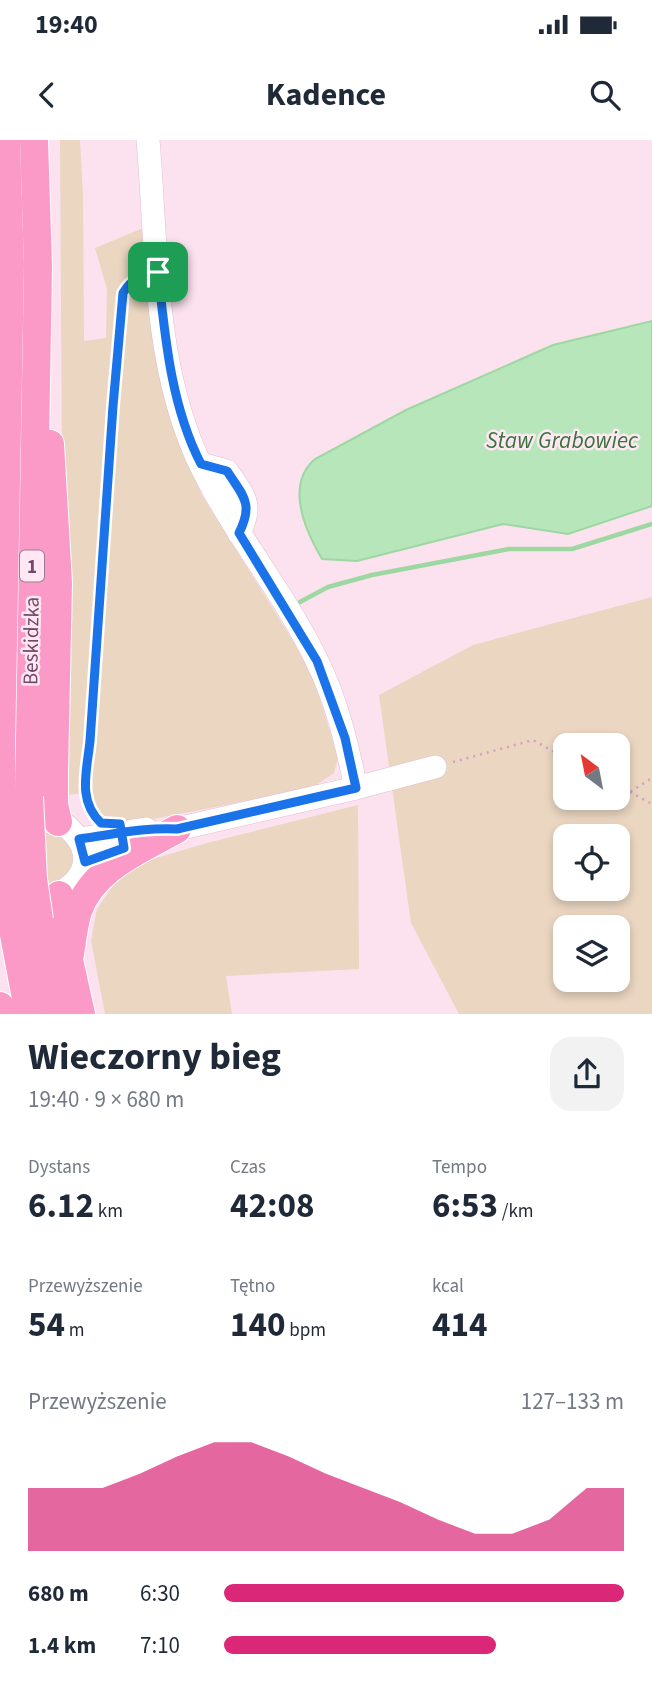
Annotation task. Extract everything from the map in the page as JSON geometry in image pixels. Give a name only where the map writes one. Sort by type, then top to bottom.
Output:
[{"type":"main road","name":"Beskidzka","points":[[6,140],[10,231],[10,808]]},
{"type":"main road","name":"Beskidzka","points":[[34,140],[37,335],[7,883],[17,916],[57,1014]]},
{"type":"main road","points":[[0,377],[9,334]]},
{"type":"main road","points":[[37,335],[52,464],[57,536],[54,804],[69,831]]},
{"type":"main road","points":[[69,960],[77,915],[91,888],[116,863],[177,829]]},
{"type":"main road","points":[[59,895],[81,1014]]},
{"type":"main road","name":"Beskidzka","points":[[17,916],[29,1014]]},
{"type":"main road","points":[[0,1006],[2,1014]]},
{"type":"street","points":[[148,140],[164,336],[176,395],[201,464],[239,533],[317,661],[345,738],[356,788]]},
{"type":"street","points":[[17,916],[17,904],[59,895],[78,879],[85,862],[177,829],[435,767]]},
{"type":"street","points":[[10,808],[14,823],[69,831],[121,834],[154,828],[177,829]]},
{"type":"street","points":[[69,831],[85,862]]},
{"type":"path","points":[[121,834],[120,824],[101,823],[94,817],[84,795],[123,293],[137,277],[158,272]]},
{"type":"path","points":[[435,767],[533,740],[553,751]]},
{"type":"path","points":[[630,791],[652,778]]},
{"type":"path","points":[[630,793],[652,804]]},
{"type":"shaded area","points":[[60,140],[80,140],[84,341],[106,338],[107,289],[95,248],[146,227],[175,418],[202,495],[311,670],[338,758],[334,773],[312,788],[128,824],[125,818],[111,818],[102,814],[90,793],[64,795]]},
{"type":"shaded area","points":[[652,597],[652,1014],[459,1014],[411,923],[379,695],[473,645]]},
{"type":"shaded area","points":[[358,805],[359,969],[226,976],[232,1014],[105,1014],[91,941],[97,909],[119,877],[146,861]]},
{"type":"shaded area","points":[[44,831],[60,835],[70,845],[73,859],[69,873],[65,879],[54,885],[9,893]]},
{"type":"water","name":"Staw Grabowiec","points":[[652,321],[652,506],[568,534],[503,524],[357,561],[322,559],[304,521],[300,494],[306,470],[315,459],[406,410],[553,345]]},
{"type":"waterway","points":[[300,602],[328,587],[372,575],[509,549],[572,549],[652,524]]},
{"type":"route","points":[[158,272],[137,277],[123,293],[84,795],[94,817],[101,823],[120,824],[121,834],[124,848],[85,862],[79,839],[121,834],[154,828],[177,829],[356,788],[345,738],[317,661],[239,533],[246,519],[248,503],[227,471],[201,464],[195,453],[176,395],[164,336],[158,272]]}]
